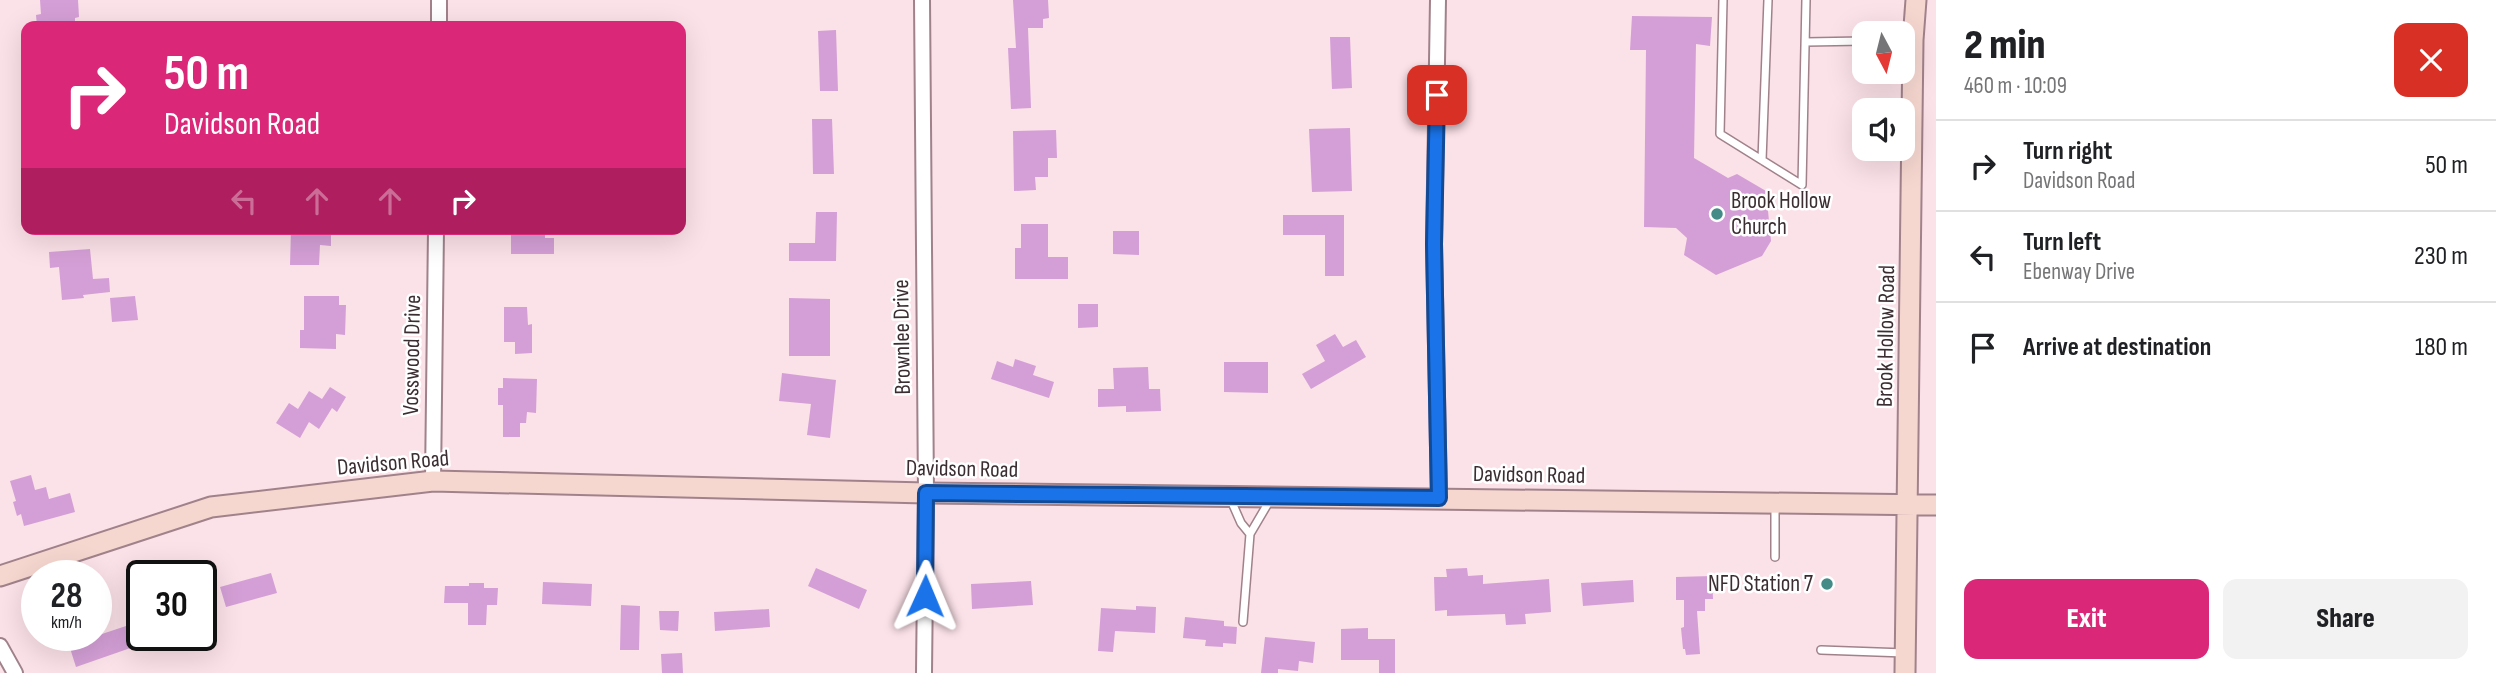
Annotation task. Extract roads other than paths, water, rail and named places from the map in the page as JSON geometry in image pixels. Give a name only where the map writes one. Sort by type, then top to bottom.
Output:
[{"type":"street","points":[[439,0],[439,21]]},
{"type":"street","name":"Brownlee Drive","points":[[922,0],[926,493],[923,673]]},
{"type":"street","points":[[1438,0],[1434,244],[1439,498]]},
{"type":"street","name":"Brook Hollow Road","points":[[1912,21],[1916,0]]},
{"type":"street","name":"Brook Hollow Road","points":[[1905,673],[1908,505],[1908,84]]},
{"type":"street","name":"Vosswood Drive","points":[[433,481],[436,235]]},
{"type":"street","name":"Davidson Road","points":[[0,576],[211,507],[433,481],[926,493],[1936,505]]},
{"type":"street","points":[[1,653],[15,673]]},
{"type":"lane","points":[[1723,0],[1720,134],[1802,185],[1806,0]]},
{"type":"lane","points":[[1762,160],[1768,0]]},
{"type":"lane","points":[[1806,43],[1852,41]]},
{"type":"lane","points":[[1230,496],[1241,523],[1250,534]]},
{"type":"lane","points":[[1243,622],[1250,534],[1272,497]]},
{"type":"lane","points":[[1775,503],[1776,557]]},
{"type":"lane","points":[[1821,650],[1906,653]]},
{"type":"place","name":"Brook Hollow Church","points":[[1717,214]]},
{"type":"place","name":"NFD Station 7","points":[[1827,584]]}]
